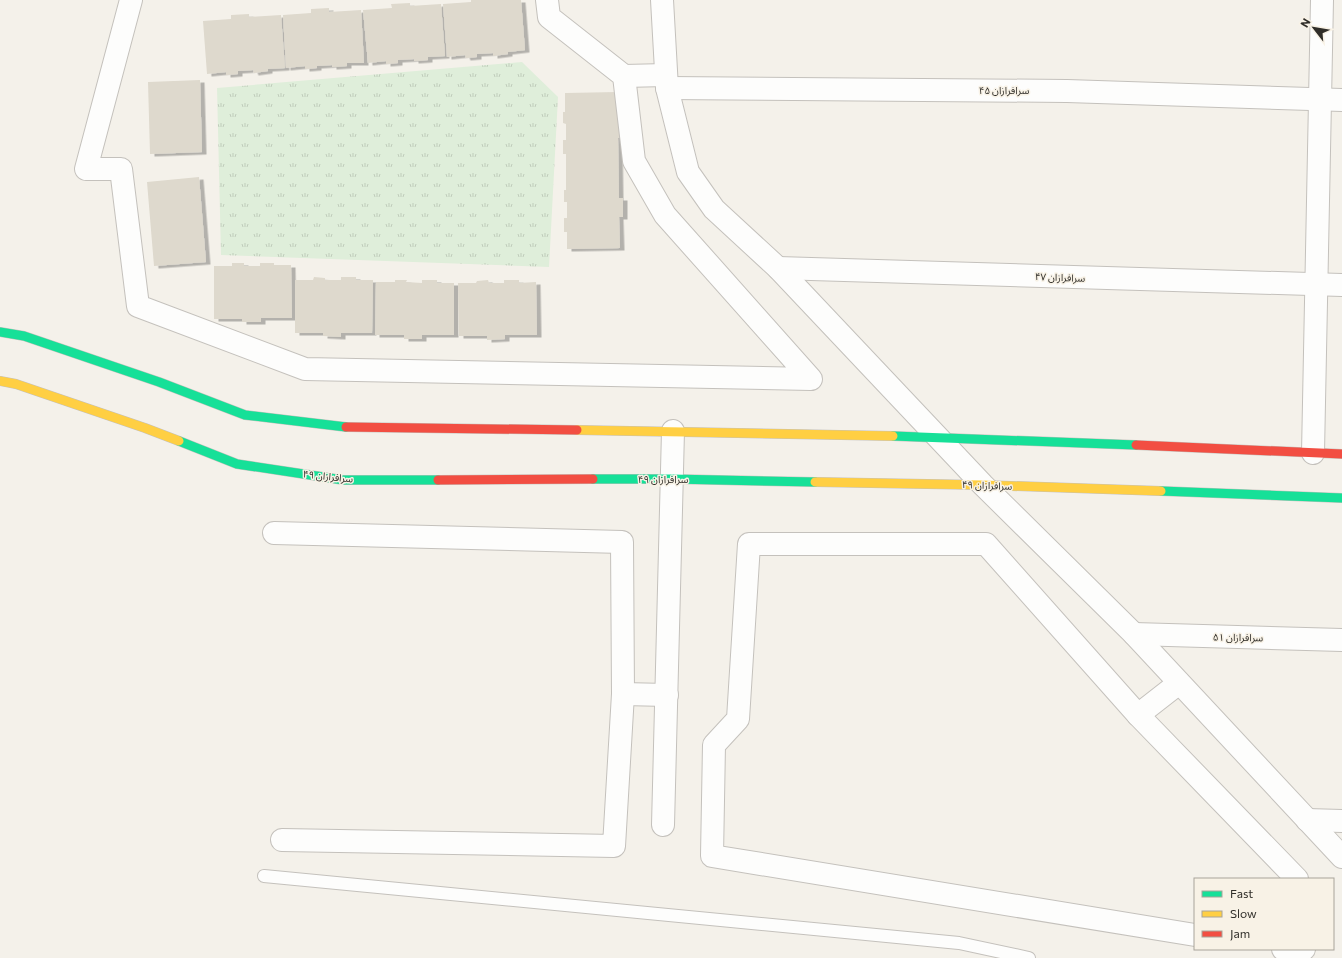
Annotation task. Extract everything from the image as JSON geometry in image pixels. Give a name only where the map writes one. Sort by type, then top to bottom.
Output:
[{"type":"street","points":[[131,0],[86,169],[121,169],[138,306],[305,368],[811,379],[665,215],[634,161],[624,76],[549,17],[547,0]]},
{"type":"street","points":[[662,0],[666,82],[688,172],[714,209],[778,268],[983,485],[1134,634],[1342,856]]},
{"type":"street","points":[[1313,452],[1322,0]]},
{"type":"street","name":"سرافرازان ۴۵","points":[[624,76],[666,82],[1067,91],[1342,100]]},
{"type":"street","name":"سرافرازان ۴۷","points":[[778,268],[1342,286]]},
{"type":"street","points":[[0,332],[31,339],[158,382],[245,415],[342,427],[672,431],[938,438],[1342,454]]},
{"type":"street","name":"سرافرازان ۴۹","points":[[0,381],[16,384],[145,428],[237,464],[343,480],[672,479],[983,485],[1342,498]]},
{"type":"street","points":[[663,825],[672,431]]},
{"type":"street","points":[[274,533],[622,542],[623,694],[614,846],[282,840]]},
{"type":"street","points":[[1194,935],[712,856],[714,746],[738,719],[749,544],[986,544],[1138,715],[1296,878]]},
{"type":"street","name":"سرافرازان ۵۱","points":[[1134,634],[1342,640]]},
{"type":"street","points":[[1138,715],[1179,683]]},
{"type":"street","points":[[623,694],[667,695]]},
{"type":"street","points":[[1307,820],[1342,821]]},
{"type":"street","points":[[1289,950],[1300,952],[1303,950]]},
{"type":"lane","points":[[264,876],[959,943],[1029,958]]},
{"type":"green space","points":[[522,62],[558,97],[549,267],[221,255],[217,88]]},
{"type":"building","points":[[471,0],[521,0],[525,50],[493,56],[493,53],[477,54],[477,57],[466,58],[465,55],[447,57],[443,4],[471,2]]},
{"type":"building","points":[[410,3],[410,6],[441,4],[445,56],[428,57],[428,60],[398,60],[398,63],[386,64],[386,61],[368,63],[363,10],[392,8],[391,4]]},
{"type":"building","points":[[329,8],[329,12],[361,10],[364,63],[347,63],[347,66],[332,67],[332,65],[317,66],[317,68],[305,69],[305,66],[286,68],[283,15],[311,13],[311,9]]},
{"type":"building","points":[[249,14],[249,17],[281,15],[285,68],[268,69],[268,71],[254,73],[253,70],[238,71],[238,74],[226,75],[226,72],[207,74],[203,21],[231,19],[231,15]]},
{"type":"building","points":[[200,80],[202,152],[150,154],[148,82]]},
{"type":"building","points":[[618,92],[618,120],[622,120],[622,138],[618,138],[619,198],[623,198],[623,217],[619,217],[620,248],[567,249],[567,232],[564,232],[564,218],[567,218],[567,202],[564,202],[564,190],[566,190],[566,154],[563,154],[563,140],[566,140],[566,124],[563,123],[563,112],[565,112],[565,93]]},
{"type":"building","points":[[199,177],[206,262],[154,266],[147,182]]},
{"type":"building","points":[[232,263],[244,263],[244,266],[260,266],[260,263],[291,265],[292,318],[261,318],[261,322],[242,322],[242,319],[214,319],[214,266],[232,266]]},
{"type":"building","points":[[314,277],[325,278],[325,280],[341,280],[341,277],[356,277],[356,280],[373,280],[372,333],[341,333],[341,337],[323,336],[323,333],[295,333],[295,280],[313,280]]},
{"type":"building","points":[[395,280],[407,280],[406,282],[422,283],[422,280],[437,280],[437,283],[454,283],[454,335],[422,335],[422,339],[404,339],[404,335],[375,335],[376,282],[395,282]]},
{"type":"building","points":[[488,280],[489,283],[504,283],[504,280],[519,280],[519,283],[536,282],[537,335],[505,335],[505,339],[487,340],[487,336],[459,336],[458,283],[476,283],[477,281]]},
{"type":"traffic: fast","points":[[0,332],[24,336],[159,382],[245,415],[346,427]]},
{"type":"traffic: fast","points":[[893,436],[1136,445]]},
{"type":"traffic: fast","points":[[179,441],[237,464],[343,480],[438,480]]},
{"type":"traffic: fast","points":[[593,479],[815,482]]},
{"type":"traffic: fast","points":[[1161,491],[1342,498]]},
{"type":"traffic: slow","points":[[0,381],[16,384],[179,441]]},
{"type":"traffic: slow","points":[[577,430],[893,436]]},
{"type":"traffic: slow","points":[[815,482],[983,485],[1161,491]]},
{"type":"traffic: jam","points":[[346,427],[577,430]]},
{"type":"traffic: jam","points":[[1136,445],[1342,454]]},
{"type":"traffic: jam","points":[[438,480],[593,479]]}]
